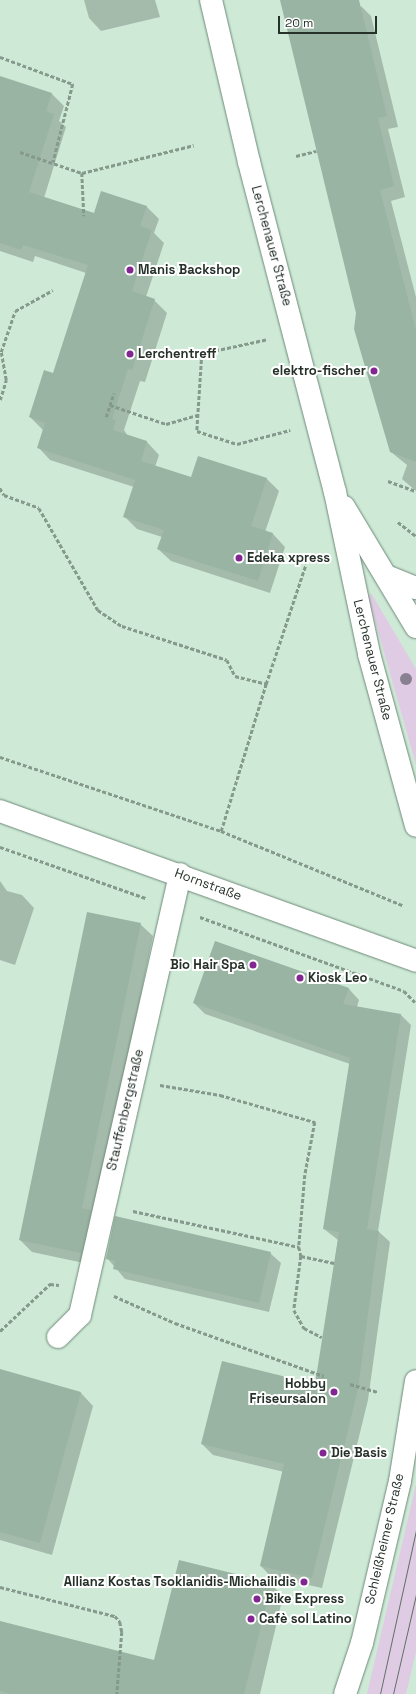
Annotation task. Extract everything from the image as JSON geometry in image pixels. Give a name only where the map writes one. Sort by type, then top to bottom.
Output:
[{"type":"main road","name":"Lerchenauer Straße","points":[[211,0],[249,162],[335,492],[369,654],[416,826]]},
{"type":"main road","name":"Lerchenauer Straße","points":[[335,492],[416,627]]},
{"type":"main road","points":[[386,576],[416,588]]},
{"type":"main road","name":"Hornstraße","points":[[0,811],[180,874],[416,961]]},
{"type":"main road","name":"Stauffenbergstraße","points":[[58,1337],[80,1315],[180,874]]},
{"type":"main road","name":"Schleißheimer Straße","points":[[345,1694],[362,1643],[400,1481],[416,1381]]},
{"type":"path","points":[[0,57],[72,84],[53,163]]},
{"type":"path","points":[[20,152],[82,172],[194,145]]},
{"type":"path","points":[[296,156],[316,151]]},
{"type":"path","points":[[82,172],[84,216]]},
{"type":"path","points":[[0,400],[6,380],[0,352],[14,311],[53,290]]},
{"type":"path","points":[[294,334],[202,354],[197,431],[237,444],[316,422]]},
{"type":"path","points":[[106,417],[114,393]]},
{"type":"path","points":[[110,405],[166,424],[198,415]]},
{"type":"path","points":[[388,481],[416,491]]},
{"type":"path","points":[[0,488],[4,495],[39,508],[98,610],[122,626],[227,660],[235,676],[266,684]]},
{"type":"path","points":[[398,522],[416,536]]},
{"type":"path","points":[[221,831],[266,684],[306,564]]},
{"type":"path","points":[[0,757],[221,831],[402,905]]},
{"type":"path","points":[[0,847],[172,907],[404,991],[416,1003]]},
{"type":"path","points":[[133,1080],[220,1096],[315,1122],[305,1174],[299,1247],[301,1256],[294,1310],[304,1328],[322,1337]]},
{"type":"path","points":[[105,1205],[299,1247]]},
{"type":"path","points":[[301,1256],[334,1263]]},
{"type":"path","points":[[0,1331],[50,1284],[86,1288],[105,1292],[175,1323],[324,1376]]},
{"type":"path","points":[[350,1384],[378,1392]]},
{"type":"path","points":[[0,1587],[115,1616],[120,1622],[122,1632],[118,1694]]},
{"type":"shaded area","points":[[371,593],[416,669],[416,765],[368,596]]},
{"type":"shaded area","points":[[416,1484],[416,1652],[406,1694],[367,1694]]},
{"type":"building","points":[[280,0],[359,0],[387,116],[378,118],[394,186],[380,190],[416,330],[416,462],[390,452],[354,329],[356,313]]},
{"type":"building","points":[[0,76],[52,93],[46,111],[54,114],[29,192],[94,213],[101,191],[147,206],[140,226],[152,230],[132,291],[155,299],[132,370],[128,369],[112,419],[116,420],[113,430],[147,441],[141,461],[191,477],[198,456],[267,478],[251,526],[273,533],[258,581],[157,549],[164,530],[123,517],[139,468],[135,480],[37,448],[45,423],[29,417],[44,370],[53,373],[88,265],[23,245],[21,250],[0,243]]},
{"type":"building","points":[[87,912],[141,923],[82,1208],[91,1210],[81,1253],[19,1240]]},
{"type":"building","points":[[215,941],[349,988],[343,1004],[401,1014],[367,1229],[379,1231],[358,1389],[312,1578],[260,1566],[284,1464],[201,1444],[222,1361],[315,1384],[339,1232],[323,1229],[350,1058],[193,1003]]},
{"type":"building","points":[[115,1216],[271,1252],[259,1303],[113,1269],[115,1261],[106,1259]]},
{"type":"building","points":[[0,1369],[81,1392],[40,1543],[0,1532]]},
{"type":"building","points":[[179,1560],[272,1583],[244,1694],[11,1694],[0,1691],[0,1621],[154,1660]]},
{"type":"tram line","points":[[380,1694],[416,1530]]},
{"type":"tram line","points":[[393,1694],[416,1594]]},
{"type":"place","name":"Manis Backshop","points":[[130,270]]},
{"type":"place","name":"Lerchentreff","points":[[130,354]]},
{"type":"place","name":"elektro-fischer","points":[[374,371]]},
{"type":"place","name":"Edeka xpress","points":[[239,558]]},
{"type":"place","name":"Bio Hair Spa","points":[[253,965]]},
{"type":"place","name":"Kiosk Leo","points":[[300,978]]},
{"type":"place","name":"Hobby Friseursalon","points":[[334,1392]]},
{"type":"place","name":"Die Basis","points":[[323,1453]]},
{"type":"place","name":"Allianz Kostas Tsoklanidis-Michailidis","points":[[304,1582]]},
{"type":"place","name":"Bike Express","points":[[257,1599]]},
{"type":"place","name":"Cafè sol Latino","points":[[251,1619]]}]
